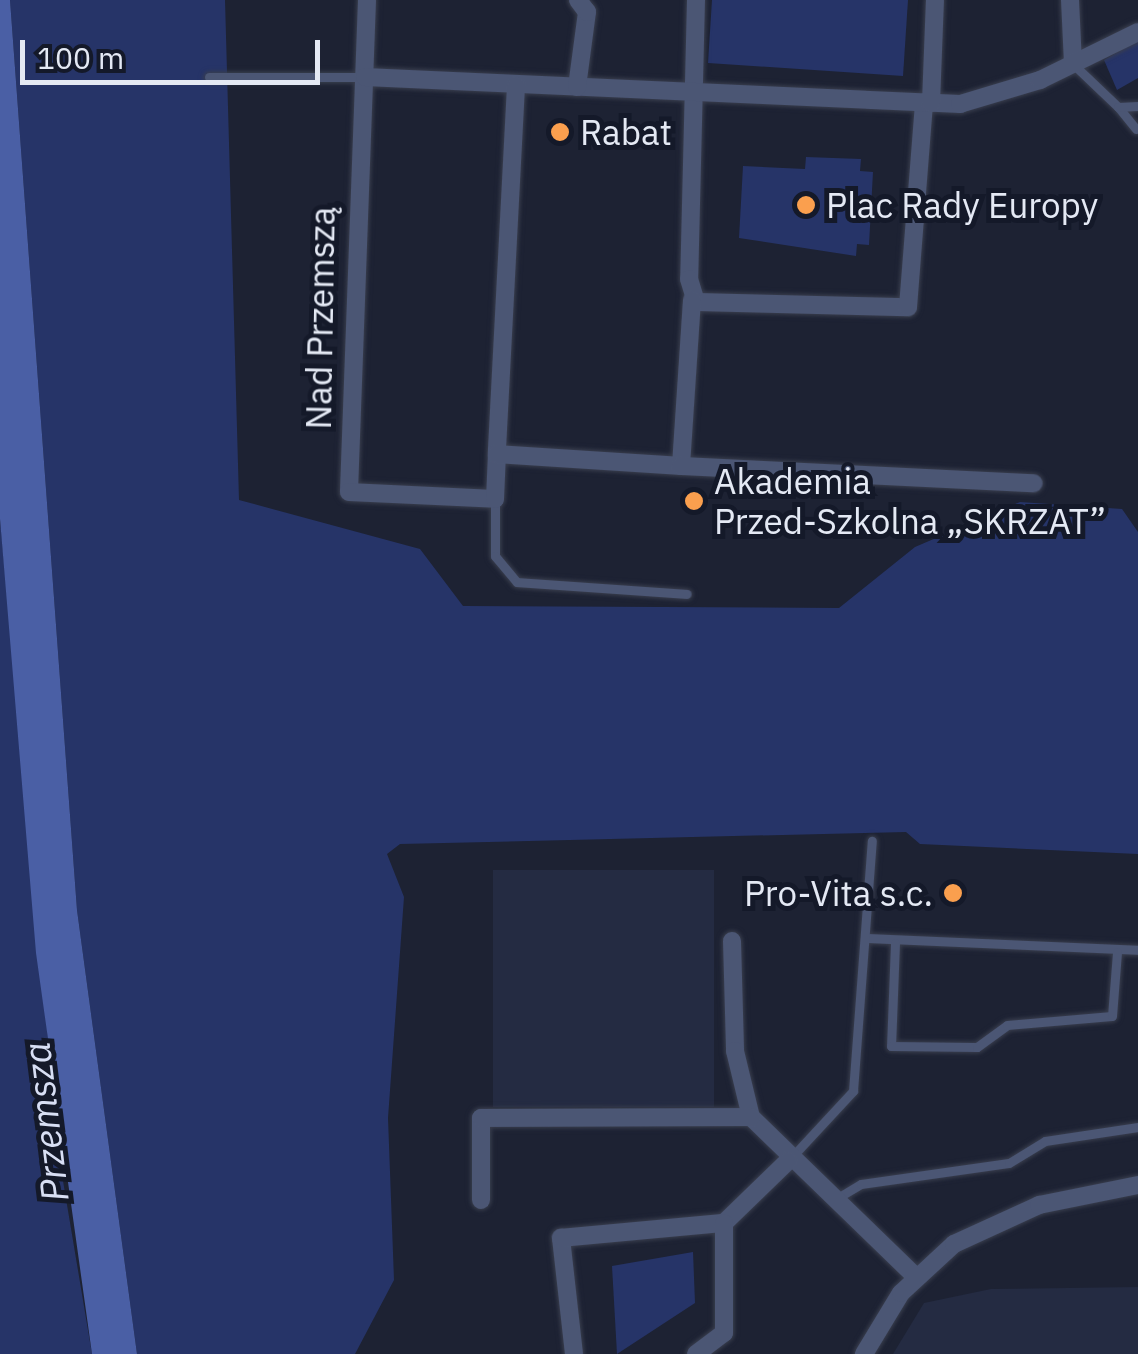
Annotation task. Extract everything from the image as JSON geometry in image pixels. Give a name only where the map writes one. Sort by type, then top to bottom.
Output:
[{"type":"street","name":"Nad Przemszą","points":[[367,0],[349,492],[495,498]]},
{"type":"street","points":[[578,0],[587,12],[578,87]]},
{"type":"street","points":[[681,466],[692,300],[696,0]]},
{"type":"street","points":[[692,300],[908,306],[935,0]]},
{"type":"street","points":[[1070,0],[1073,63]]},
{"type":"street","points":[[364,77],[927,103],[968,101],[1073,63],[1138,32]]},
{"type":"street","points":[[495,498],[516,86]]},
{"type":"street","points":[[497,454],[1034,483]]},
{"type":"street","points":[[732,940],[735,1051],[751,1117],[788,1161],[915,1276]]},
{"type":"street","points":[[481,1200],[481,1118],[751,1117]]},
{"type":"street","points":[[574,1354],[561,1238],[724,1223],[788,1161]]},
{"type":"street","points":[[864,1354],[915,1276],[995,1222],[1138,1185]]},
{"type":"street","points":[[696,1354],[724,1333],[724,1223]]},
{"type":"lane","points":[[1073,63],[1136,130]]},
{"type":"lane","points":[[209,77],[364,77]]},
{"type":"lane","points":[[1118,107],[1138,106]]},
{"type":"lane","points":[[495,498],[496,556],[517,582],[687,594]]},
{"type":"lane","points":[[788,1161],[853,1092],[872,841]]},
{"type":"lane","points":[[866,938],[896,943],[1138,950]]},
{"type":"lane","points":[[896,943],[891,1046],[977,1047],[1006,1025],[1112,1016],[1117,952]]},
{"type":"lane","points":[[831,1202],[860,1184],[1009,1163],[1045,1140],[1138,1127]]},
{"type":"shaded area","points":[[0,0],[10,0],[77,910],[137,1354],[92,1354],[36,953],[0,519]]},
{"type":"shaded area","points":[[10,0],[225,0],[239,500],[420,549],[463,606],[839,608],[915,547],[1020,502],[1122,509],[1138,532],[1138,854],[920,844],[906,832],[400,844],[387,854],[404,897],[388,1118],[394,1280],[355,1354],[137,1354],[77,910]]},
{"type":"shaded area","points":[[712,0],[908,0],[903,76],[708,63]]},
{"type":"shaded area","points":[[1138,40],[1138,78],[1117,90],[1104,60]]},
{"type":"shaded area","name":"Plac Rady Europy","points":[[806,157],[861,159],[860,171],[873,172],[869,245],[857,244],[856,256],[739,238],[743,166],[805,169]]},
{"type":"shaded area","points":[[0,519],[59,1157],[92,1354],[0,1354]]},
{"type":"shaded area","points":[[493,870],[714,870],[714,1107],[493,1107]]},
{"type":"shaded area","points":[[693,1252],[695,1303],[617,1354],[612,1266]]},
{"type":"shaded area","points":[[1138,1287],[1138,1354],[893,1354],[924,1303],[991,1289]]},
{"type":"place","name":"Rabat","points":[[560,132]]},
{"type":"place","name":"Plac Rady Europy","points":[[806,205]]},
{"type":"place","name":"Akademia Przed-Szkolna „SKRZAT”","points":[[694,501]]},
{"type":"place","name":"Pro-Vita s.c.","points":[[953,893]]},
{"type":"water label","name":"Przemsza","points":[[45,1122]]}]
